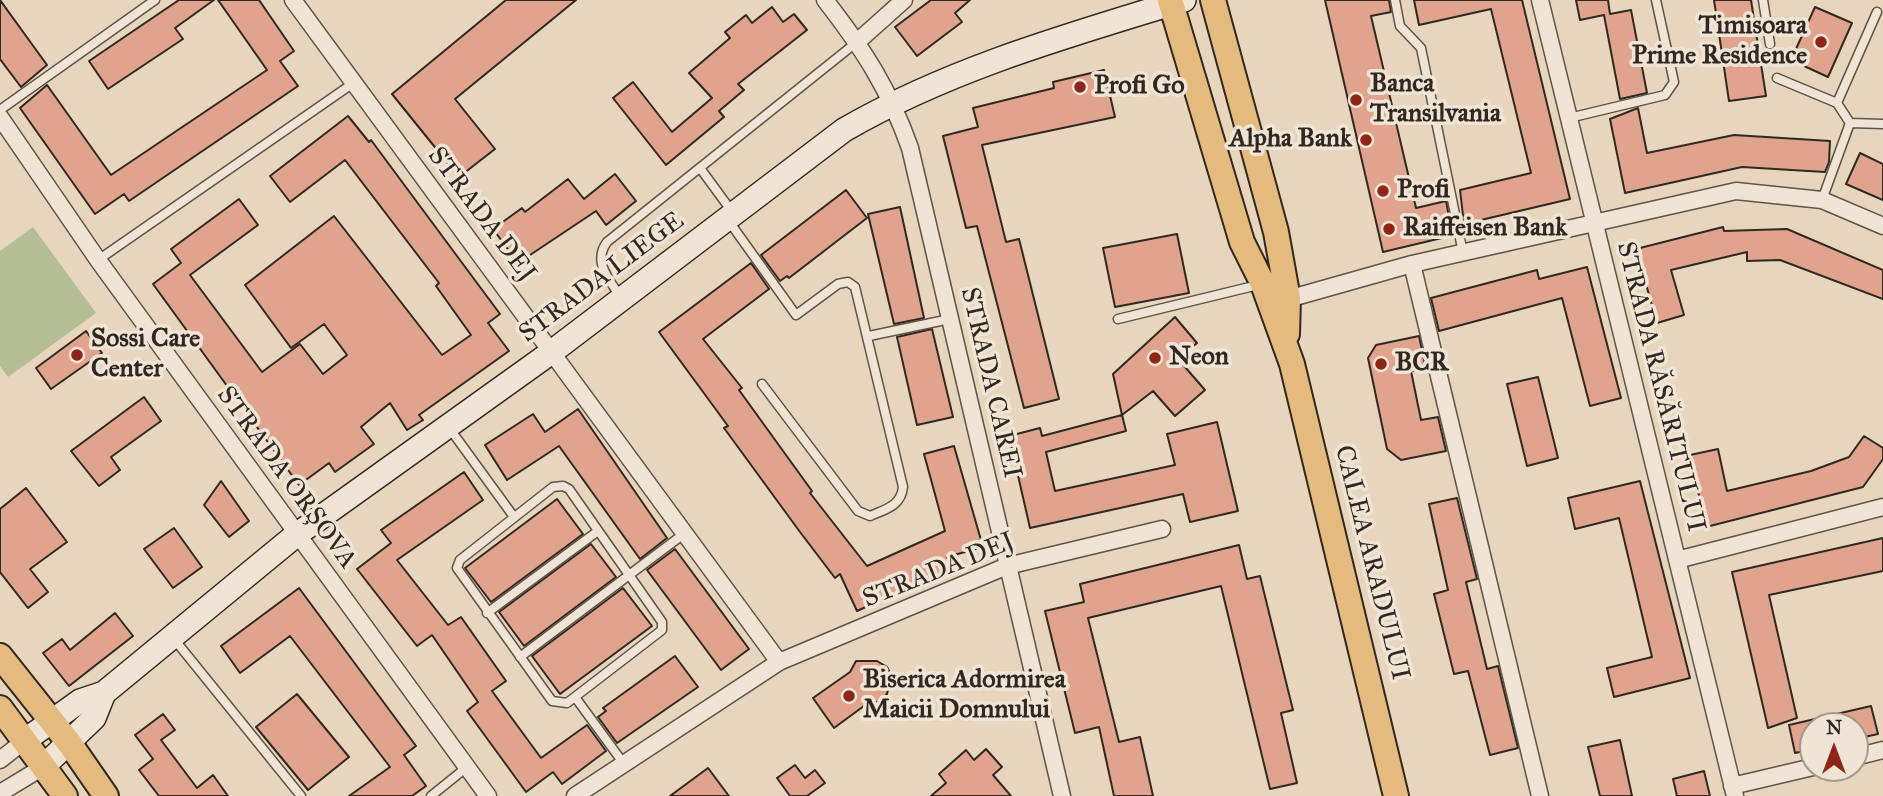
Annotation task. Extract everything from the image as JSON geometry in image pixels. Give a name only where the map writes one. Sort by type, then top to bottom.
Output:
[{"type":"main road","name":"CALEA ARADULUI","points":[[1213,0],[1266,191],[1288,299],[1286,345]]},
{"type":"main road","name":"CALEA ARADULUI","points":[[1175,1],[1242,242],[1263,284],[1286,345],[1396,796]]},
{"type":"main road","points":[[0,656],[70,744],[106,796]]},
{"type":"main road","points":[[0,708],[65,796]]},
{"type":"street","name":"STRADA DEJ","points":[[293,0],[779,662]]},
{"type":"street","name":"STRADA CAREI","points":[[825,0],[857,42],[893,101],[910,148],[1062,796]]},
{"type":"street","points":[[857,42],[904,0]]},
{"type":"street","name":"STRADA RĂSĂRITULUI","points":[[1540,0],[1733,791],[1799,771]]},
{"type":"street","name":"STRADA LIEGE","points":[[24,741],[50,719],[80,701],[104,693],[296,535],[553,351],[844,130],[893,101],[1049,42],[1175,1]]},
{"type":"street","name":"STRADA ORȘOVA","points":[[0,117],[98,260],[488,796]]},
{"type":"street","points":[[1288,299],[1412,264],[1736,191],[1822,200],[1883,226]]},
{"type":"street","points":[[1412,264],[1540,796]]},
{"type":"street","points":[[1677,560],[1883,507]]},
{"type":"street","name":"STRADA DEJ","points":[[575,796],[779,662],[1007,566],[1162,529]]},
{"type":"street","name":"STRADA LIEGE","points":[[43,767],[70,744],[94,718],[104,693]]},
{"type":"street","points":[[0,760],[24,741]]},
{"type":"street","points":[[0,793],[43,767]]},
{"type":"lane","points":[[0,110],[155,0]]},
{"type":"lane","points":[[1395,0],[1400,26],[1421,48],[1464,253]]},
{"type":"lane","points":[[1569,118],[1665,95],[1672,89],[1674,82],[1656,0]]},
{"type":"lane","points":[[1763,0],[1770,44]]},
{"type":"lane","points":[[1837,103],[1877,12]]},
{"type":"lane","points":[[621,298],[604,273],[600,251],[607,242],[857,42]]},
{"type":"lane","points":[[1777,78],[1837,103],[1850,123]]},
{"type":"lane","points":[[98,260],[352,83]]},
{"type":"lane","points":[[1850,123],[1883,124]]},
{"type":"lane","points":[[1822,200],[1850,123]]},
{"type":"lane","points":[[700,168],[796,314],[838,284],[848,282],[855,287],[869,336],[903,487],[902,497],[887,509],[870,516],[858,511],[762,384]]},
{"type":"lane","points":[[1118,318],[1263,284]]},
{"type":"lane","points":[[869,336],[950,318]]},
{"type":"lane","points":[[448,426],[514,517]]},
{"type":"lane","points":[[563,486],[569,489],[662,622],[662,630],[568,703],[552,701],[457,568],[460,560],[514,517],[553,487],[563,486]]},
{"type":"lane","points":[[487,612],[598,531]]},
{"type":"lane","points":[[520,657],[685,533]]},
{"type":"lane","points":[[172,636],[301,796]]},
{"type":"lane","points":[[575,697],[624,764]]},
{"type":"lane","points":[[431,796],[467,767]]},
{"type":"green space","points":[[33,227],[96,313],[8,377],[0,366],[0,251]]},
{"type":"building","points":[[0,0],[47,65],[21,87],[0,59]]},
{"type":"building","points":[[179,0],[214,0],[175,28],[183,39],[108,89],[89,61]]},
{"type":"building","points":[[218,0],[259,0],[294,51],[280,61],[298,86],[129,201],[124,194],[95,214],[20,108],[47,85],[111,175],[267,70]]},
{"type":"building","points":[[506,0],[576,0],[455,99],[495,149],[459,177],[392,94]]},
{"type":"building","points":[[931,0],[970,0],[955,13],[962,22],[917,56],[895,27]]},
{"type":"building","points":[[1325,0],[1389,0],[1391,12],[1371,16],[1416,208],[1446,201],[1451,227],[1444,229],[1446,237],[1383,252]]},
{"type":"building","points":[[1414,0],[1522,0],[1570,199],[1464,224],[1460,190],[1531,173],[1491,9],[1419,25]]},
{"type":"building","points":[[1576,0],[1608,0],[1610,14],[1631,10],[1647,93],[1620,99],[1604,15],[1580,20]]},
{"type":"building","points":[[1714,0],[1751,0],[1766,96],[1729,101]]},
{"type":"building","points":[[772,7],[783,22],[794,14],[807,30],[738,84],[744,90],[719,111],[724,117],[666,165],[613,98],[633,82],[672,132],[712,98],[689,73],[730,38],[725,32],[746,15],[752,23]]},
{"type":"building","name":"Timisoara Prime Residence","points":[[1815,7],[1852,23],[1828,77],[1791,60]]},
{"type":"building","points":[[1104,70],[1115,117],[982,145],[1006,242],[1019,239],[1059,399],[1024,408],[977,226],[966,228],[943,136],[978,127],[973,108],[1054,88],[1053,82]]},
{"type":"building","points":[[1638,108],[1647,153],[1734,135],[1830,141],[1829,162],[1825,172],[1742,167],[1625,193],[1610,119]]},
{"type":"building","points":[[348,116],[369,142],[371,140],[500,314],[488,323],[509,351],[419,415],[423,420],[407,430],[390,403],[361,427],[374,444],[335,472],[329,463],[299,485],[153,284],[181,263],[171,249],[239,199],[258,225],[190,275],[262,372],[300,344],[323,374],[347,355],[324,324],[291,348],[245,285],[334,216],[442,355],[471,335],[436,286],[439,283],[345,160],[290,202],[270,176]]},
{"type":"building","points":[[1860,153],[1883,164],[1883,200],[1846,184]]},
{"type":"building","points":[[615,174],[636,201],[606,225],[596,211],[518,263],[493,229],[522,208],[525,212],[568,179],[584,199]]},
{"type":"building","points":[[846,190],[867,218],[789,278],[787,276],[780,281],[761,255]]},
{"type":"building","points":[[900,207],[924,318],[894,324],[868,214]]},
{"type":"building","points":[[1723,227],[1724,231],[1787,229],[1883,270],[1883,299],[1780,260],[1747,261],[1747,252],[1671,270],[1684,315],[1657,323],[1636,249]]},
{"type":"building","points":[[1177,234],[1189,293],[1115,307],[1103,248]]},
{"type":"building","points":[[751,263],[769,289],[703,339],[742,388],[739,390],[812,491],[810,493],[867,566],[945,531],[924,454],[954,446],[983,547],[947,557],[952,568],[857,611],[840,574],[835,578],[800,532],[724,428],[728,426],[659,332]]},
{"type":"building","points":[[1587,267],[1621,398],[1590,406],[1562,298],[1439,331],[1431,298],[1537,270],[1539,279]]},
{"type":"building","name":"Neon","points":[[1175,317],[1197,343],[1178,359],[1205,390],[1175,416],[1153,391],[1122,415],[1113,374]]},
{"type":"building","points":[[932,329],[953,417],[917,425],[897,337]]},
{"type":"building","points":[[86,331],[102,353],[51,389],[36,368]]},
{"type":"building","points":[[1419,336],[1426,369],[1411,371],[1421,420],[1438,417],[1446,451],[1401,460],[1387,449],[1368,358],[1376,345]]},
{"type":"building","points":[[1538,377],[1558,458],[1527,466],[1507,384]]},
{"type":"building","points":[[144,397],[161,421],[111,457],[120,470],[99,486],[71,451]]},
{"type":"building","points":[[578,409],[667,538],[640,559],[559,446],[507,480],[485,445],[533,414],[545,432]]},
{"type":"building","points":[[1122,415],[1126,431],[1046,452],[1055,491],[1175,465],[1167,434],[1217,422],[1238,511],[1190,522],[1183,494],[1030,528],[1009,436],[1040,428],[1042,436]]},
{"type":"building","points":[[1864,436],[1883,448],[1883,459],[1863,487],[1706,527],[1690,455],[1718,449],[1727,491],[1811,471],[1849,457]]},
{"type":"building","points":[[464,472],[483,500],[397,560],[448,625],[461,617],[506,681],[492,691],[541,758],[587,725],[606,751],[562,784],[553,772],[526,792],[467,711],[478,702],[432,635],[417,646],[357,569],[391,543],[381,530]]},
{"type":"building","points":[[221,481],[249,521],[229,537],[204,505]]},
{"type":"building","points":[[1640,481],[1690,678],[1614,697],[1607,668],[1652,657],[1619,518],[1575,529],[1568,498]]},
{"type":"building","points":[[26,488],[67,542],[30,569],[48,592],[28,608],[0,572],[0,509]]},
{"type":"building","points":[[1457,498],[1477,579],[1466,582],[1487,669],[1498,666],[1518,748],[1490,755],[1468,671],[1454,674],[1434,594],[1448,590],[1429,504]]},
{"type":"building","points":[[557,499],[583,534],[491,602],[465,568]]},
{"type":"building","points":[[174,528],[202,567],[173,588],[144,549]]},
{"type":"building","points":[[1883,538],[1883,571],[1769,595],[1797,718],[1768,728],[1732,572]]},
{"type":"building","points":[[591,544],[616,577],[524,646],[499,612]]},
{"type":"building","points":[[1239,545],[1247,579],[1260,576],[1293,710],[1281,713],[1297,783],[1270,789],[1221,586],[1088,618],[1119,742],[1140,737],[1153,796],[1114,796],[1099,727],[1075,733],[1045,611],[1084,602],[1080,584]]},
{"type":"building","points":[[675,549],[749,649],[721,670],[647,570]]},
{"type":"building","points":[[299,588],[416,746],[404,755],[426,786],[412,796],[349,796],[390,767],[290,636],[240,673],[221,646]]},
{"type":"building","points":[[623,588],[652,626],[560,694],[532,656]]},
{"type":"building","points":[[115,613],[133,636],[69,686],[43,653],[62,639],[70,650]]},
{"type":"building","points":[[675,656],[698,687],[617,743],[598,717],[606,711],[603,708]]},
{"type":"building","name":"Biserica Adormirea Maicii Domnului","points":[[856,661],[877,661],[887,667],[891,675],[887,694],[880,702],[868,703],[834,728],[813,698],[850,672]]},
{"type":"building","points":[[297,694],[349,757],[308,790],[256,727]]},
{"type":"building","points":[[1871,706],[1878,734],[1869,736],[1869,712],[1845,712]]},
{"type":"building","points":[[163,714],[175,730],[161,740],[197,788],[213,775],[228,796],[159,796],[139,770],[153,759],[135,735]]},
{"type":"building","points":[[1799,723],[1799,752],[1795,753],[1789,725]]},
{"type":"building","points":[[1620,740],[1632,796],[1600,796],[1588,747]]},
{"type":"building","points":[[986,749],[1002,767],[993,775],[1011,796],[931,796],[946,783],[939,774],[966,750],[974,760]]},
{"type":"building","points":[[795,765],[805,778],[815,770],[825,783],[807,796],[790,796],[777,778]]},
{"type":"building","points":[[708,768],[729,796],[670,796]]},
{"type":"building","points":[[1704,771],[1710,796],[1677,796],[1673,779]]},
{"type":"place","name":"Timisoara Prime Residence","points":[[1821,42]]},
{"type":"place","name":"Profi Go","points":[[1080,87]]},
{"type":"place","name":"Banca Transilvania","points":[[1356,100]]},
{"type":"place","name":"Alpha Bank","points":[[1366,140]]},
{"type":"place","name":"Profi","points":[[1383,191]]},
{"type":"place","name":"Raiffeisen Bank","points":[[1389,229]]},
{"type":"place","name":"Sossi Care Center","points":[[77,355]]},
{"type":"place","name":"Neon","points":[[1155,358]]},
{"type":"place","name":"BCR","points":[[1381,364]]},
{"type":"place","name":"Biserica Adormirea Maicii Domnului","points":[[849,696]]}]
